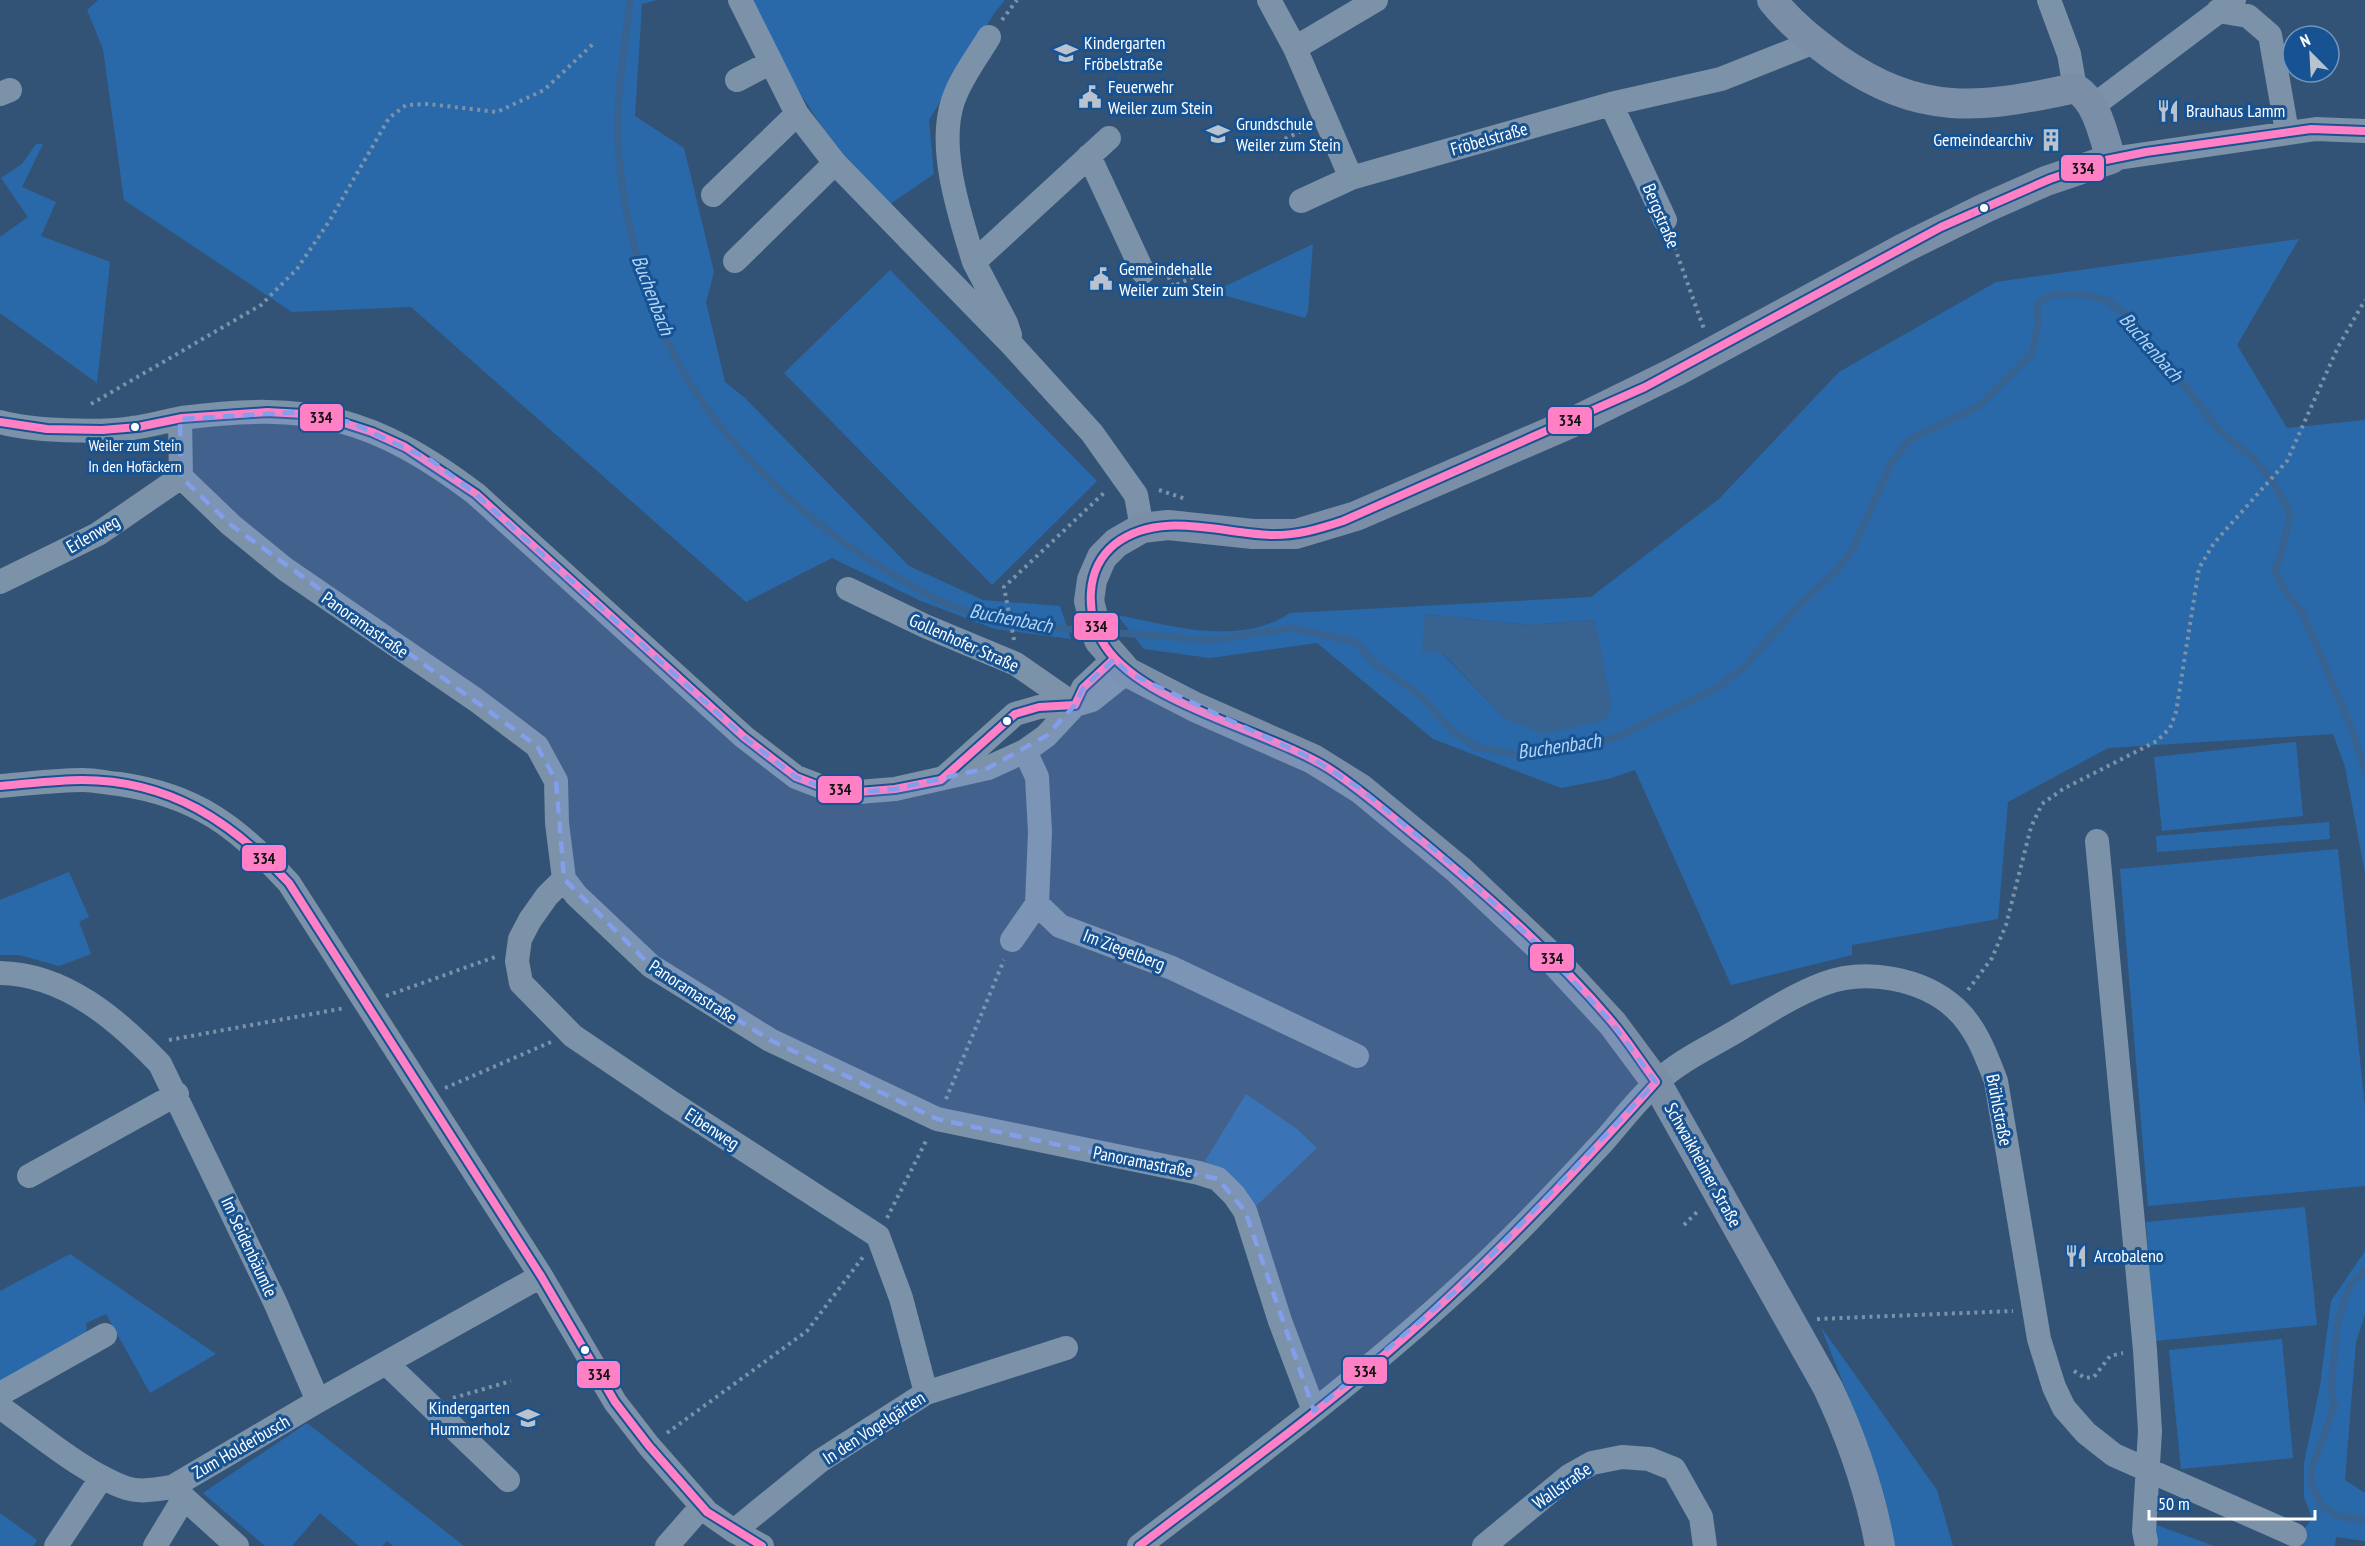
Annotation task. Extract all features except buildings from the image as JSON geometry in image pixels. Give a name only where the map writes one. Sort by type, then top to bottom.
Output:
[{"type":"main road","points":[[1118,662],[1100,640],[1093,622],[1089,601],[1092,580],[1102,557],[1116,543],[1142,528],[1168,525],[1253,534],[1296,534],[1356,516],[1571,423],[1667,376],[1904,248],[1985,208],[2046,181],[2111,159],[2084,97],[2001,102],[1933,102],[1899,94],[1854,70],[1814,42],[1772,0]]},
{"type":"main road","name":"Schwaikheimer Straße","points":[[1118,662],[1195,707],[1313,759],[1361,789],[1459,870],[1551,957],[1613,1024],[1656,1082],[1828,1388],[1853,1446],[1880,1546]]},
{"type":"street","points":[[740,0],[797,114],[835,163],[1013,346],[1092,433],[1136,495],[1142,528]]},
{"type":"street","points":[[1269,0],[1295,48],[1351,178]]},
{"type":"street","points":[[1295,48],[1376,0]]},
{"type":"street","points":[[2049,0],[2084,97],[2226,6],[2248,16],[2270,35],[2287,132]]},
{"type":"street","points":[[989,37],[953,99],[948,124],[953,181],[974,262],[1006,323],[1013,346]]},
{"type":"street","name":"Fröbelstraße","points":[[1300,201],[1351,178],[1611,104],[1721,79],[1814,42]]},
{"type":"street","points":[[737,80],[770,63]]},
{"type":"street","name":"Bergstraße","points":[[1611,104],[1665,220]]},
{"type":"street","points":[[713,195],[797,114]]},
{"type":"street","points":[[2111,159],[2287,132],[2316,129],[2365,131]]},
{"type":"street","points":[[974,262],[1109,138]]},
{"type":"street","points":[[1089,156],[1143,272]]},
{"type":"street","points":[[735,261],[835,163]]},
{"type":"street","points":[[0,422],[56,428],[130,428],[231,413],[298,412],[350,422],[396,441],[431,460],[476,494],[744,737],[796,777],[822,787],[858,792],[895,789],[988,768],[1025,751],[1046,736],[1075,705],[1083,688],[1118,662]]},
{"type":"street","points":[[180,419],[182,477]]},
{"type":"street","name":"Erlenweg","points":[[0,582],[98,534],[182,477]]},
{"type":"street","name":"Panoramastraße","points":[[182,477],[231,525],[285,568],[476,700],[537,746],[556,781],[557,823],[564,879],[576,895],[651,966],[710,1005],[770,1040],[937,1119],[1199,1173],[1218,1179],[1234,1195],[1245,1211],[1280,1321],[1314,1411]]},
{"type":"street","name":"Gollenhofer Straße","points":[[848,590],[925,626],[1016,664],[1075,705]]},
{"type":"street","points":[[941,780],[1015,714],[1039,707],[1075,705]]},
{"type":"street","points":[[1012,939],[1037,904],[1040,832],[1037,777],[1025,751]]},
{"type":"street","points":[[0,786],[84,780],[167,793],[204,809],[240,834],[289,883],[541,1276],[615,1402],[649,1446],[702,1506],[734,1532],[762,1546]]},
{"type":"street","points":[[2097,841],[2145,1350],[2150,1431],[2146,1471],[2146,1541]]},
{"type":"street","name":"Eibenweg","points":[[564,879],[547,896],[530,920],[517,961],[521,983],[571,1034],[672,1103],[878,1236]]},
{"type":"street","name":"Im Ziegelberg","points":[[1037,904],[1060,926],[1172,968],[1357,1056]]},
{"type":"street","name":"Im Seidenbäumle","points":[[0,973],[36,978],[93,1003],[142,1045],[160,1064],[177,1094],[275,1302],[318,1401]]},
{"type":"street","name":"Brühlstraße","points":[[1139,1546],[1376,1362],[1464,1284],[1602,1143],[1656,1082],[1696,1055],[1793,999],[1823,984],[1865,976],[1898,981],[1931,992],[1955,1008],[1970,1026],[1984,1050],[1996,1081],[2039,1339],[2054,1387],[2064,1408],[2086,1433],[2114,1455],[2295,1535]]},
{"type":"street","points":[[29,1176],[177,1094]]},
{"type":"street","points":[[878,1236],[901,1299],[926,1393]]},
{"type":"street","name":"Zum Holderbusch","points":[[237,1546],[178,1492],[318,1401],[541,1276]]},
{"type":"street","points":[[0,1394],[105,1335]]},
{"type":"street","name":"In den Vogelgärten","points":[[734,1532],[820,1461],[926,1393],[1066,1348]]},
{"type":"street","points":[[386,1363],[508,1480]]},
{"type":"street","points":[[0,1407],[102,1477],[128,1488],[178,1492],[155,1546]]},
{"type":"street","name":"Wallstraße","points":[[1484,1546],[1569,1476],[1592,1463],[1622,1457],[1648,1459],[1674,1469],[1701,1517],[1706,1546]]},
{"type":"street","points":[[56,1546],[102,1477]]},
{"type":"street","points":[[667,1546],[702,1506]]},
{"type":"path","points":[[91,404],[261,305],[297,270],[330,220],[389,118],[406,105],[428,104],[497,112],[544,90],[593,44]]},
{"type":"path","points":[[1278,142],[1326,120]]},
{"type":"path","name":"Bergstraße","points":[[1665,220],[1705,331]]},
{"type":"path","points":[[1170,288],[1203,272]]},
{"type":"path","points":[[1955,1008],[1992,958],[2006,925],[2031,827],[2042,804],[2063,789],[2157,741],[2170,728],[2176,712],[2199,568],[2214,543],[2262,488],[2278,475],[2287,461],[2338,347],[2365,300]]},
{"type":"path","points":[[1155,487],[1162,492],[1192,501]]},
{"type":"path","points":[[1016,648],[1004,587],[1108,488]]},
{"type":"path","points":[[649,1446],[807,1331],[878,1236],[937,1119],[1012,939]]},
{"type":"path","points":[[142,1045],[365,1004],[519,949]]},
{"type":"path","points":[[425,1097],[571,1034]]},
{"type":"path","points":[[1790,1320],[2035,1310]]},
{"type":"path","points":[[2070,1369],[2085,1378],[2094,1377],[2110,1356],[2145,1350]]},
{"type":"path","points":[[429,1405],[511,1381]]},
{"type":"highlighted area","points":[[298,412],[350,422],[431,460],[476,494],[744,737],[796,777],[822,787],[858,792],[895,789],[988,768],[1046,736],[1075,705],[1083,688],[1114,659],[1127,672],[1313,759],[1361,789],[1459,870],[1551,957],[1613,1024],[1656,1082],[1464,1284],[1314,1411],[1245,1211],[1218,1179],[937,1119],[770,1040],[651,966],[564,879],[556,781],[537,746],[231,525],[181,477],[180,419]]},
{"type":"shaded area","points":[[98,0],[658,0],[642,4],[635,116],[684,148],[714,272],[706,302],[725,382],[745,398],[909,566],[983,600],[1060,606],[1071,639],[995,629],[921,601],[832,558],[746,602],[411,307],[292,312],[124,200],[103,49],[87,10]]},
{"type":"shaded area","points":[[753,0],[1005,0],[995,12],[929,120],[934,174],[887,206],[834,146],[788,74]]},
{"type":"shaded area","points":[[36,144],[43,144],[22,187],[56,202],[41,236],[110,262],[97,383],[0,313],[0,237],[28,217],[1,178],[22,164]]},
{"type":"shaded area","points":[[2299,239],[2237,345],[2287,428],[2365,420],[2365,873],[2345,767],[2333,734],[2108,748],[2008,802],[1998,919],[1852,945],[1852,955],[1731,985],[1635,770],[1608,779],[1561,788],[1433,739],[1317,643],[1210,658],[1144,649],[1117,615],[1183,628],[1228,631],[1249,629],[1270,623],[1290,613],[1591,597],[1719,499],[1839,372],[1996,282]],"holes":[[[1425,614],[1528,625],[1594,620],[1505,719],[1442,653]]]},
{"type":"shaded area","points":[[1313,244],[1308,311],[1305,318],[1213,292]]},
{"type":"shaded area","points":[[890,270],[1097,481],[992,585],[784,373]]},
{"type":"shaded area","points":[[1425,614],[1528,625],[1595,620],[1612,707],[1605,720],[1544,734],[1505,719],[1443,653],[1422,652]]},
{"type":"shaded area","points":[[2296,742],[2303,816],[2162,831],[2154,757]]},
{"type":"shaded area","points":[[2329,822],[2330,839],[2157,852],[2156,836]]},
{"type":"shaded area","points":[[2338,849],[2365,1107],[2365,1186],[2148,1206],[2120,869]]},
{"type":"shaded area","points":[[69,872],[89,917],[79,922],[91,954],[59,966],[19,955],[0,955],[0,900]]},
{"type":"shaded area","points":[[1246,1094],[1297,1129],[1317,1148],[1256,1206],[1229,1174],[1205,1161]]},
{"type":"shaded area","points":[[2305,1207],[2317,1325],[2155,1341],[2146,1222]]},
{"type":"shaded area","points":[[2365,1251],[2365,1314],[2356,1342],[2345,1480],[2365,1493],[2365,1541],[2336,1537],[2335,1546],[2293,1546],[2312,1518],[2304,1497],[2304,1463],[2320,1386],[2331,1301]]},
{"type":"shaded area","points":[[70,1254],[216,1354],[150,1393],[106,1314],[86,1323],[87,1334],[0,1382],[0,1291]]},
{"type":"shaded area","points":[[1821,1327],[1937,1490],[1953,1546],[1894,1546],[1867,1444]]},
{"type":"shaded area","points":[[2282,1339],[2293,1458],[2181,1469],[2169,1350]]},
{"type":"shaded area","points":[[307,1423],[464,1546],[393,1546],[387,1541],[382,1546],[359,1546],[320,1513],[292,1546],[265,1546],[203,1493]]},
{"type":"shaded area","points":[[0,1513],[37,1540],[33,1546],[0,1546]]},
{"type":"shaded area","points":[[2151,1523],[2214,1546],[2147,1546]]},
{"type":"waterway","name":"Buchenbach","points":[[630,0],[620,79],[618,119],[619,158],[627,215],[641,272],[661,327],[673,353],[705,406],[748,459],[799,507],[854,549],[908,584],[947,604],[973,613],[1023,624],[1090,631]]},
{"type":"waterway","name":"Buchenbach","points":[[1104,632],[1213,640],[1292,628],[1356,642],[1374,663],[1417,693],[1454,732],[1476,747],[1519,755],[1562,750],[1615,738],[1717,688],[1743,668],[1800,604],[1837,570],[1853,549],[1891,463],[1909,440],[1979,406],[2032,354],[2038,324],[2037,304],[2053,294],[2085,295],[2106,300],[2130,317],[2220,431],[2253,458],[2274,483],[2290,513],[2283,548],[2275,570],[2285,591],[2303,614],[2352,730],[2365,772]]},
{"type":"waterway","name":"Buchenbach","points":[[2365,1270],[2351,1283],[2338,1320],[2331,1387],[2334,1408],[2311,1469],[2311,1483],[2322,1506],[2337,1516],[2365,1520]]},
{"type":"transit line","name":"334","points":[[1139,1546],[1313,1413],[1414,1329],[1538,1209],[1656,1082],[1612,1022],[1522,928],[1367,796],[1331,770],[1306,756],[1178,701],[1148,685],[1123,667],[1098,634],[1091,607],[1093,579],[1105,554],[1115,544],[1132,534],[1151,528],[1190,526],[1280,535],[1307,531],[1343,521],[1645,387],[1941,227],[2050,179],[2106,160],[2146,152],[2311,129],[2365,131]]},
{"type":"transit line","name":"334","points":[[0,422],[47,429],[102,430],[138,427],[182,418],[267,412],[304,414],[338,421],[372,432],[405,447],[476,494],[744,737],[796,777],[822,787],[858,792],[895,789],[941,780],[1015,714],[1039,707],[1075,705],[1083,688],[1114,659]]},
{"type":"transit line","name":"334","points":[[0,786],[82,780],[114,782],[143,788],[197,809],[245,841],[267,861],[289,883],[541,1276],[615,1402],[649,1446],[707,1512],[762,1546]]},
{"type":"place","name":"Kindergarten Fröbelstraße","points":[[1066,53]]},
{"type":"place","name":"Feuerwehr Weiler zum Stein","points":[[1090,97]]},
{"type":"place","name":"Brauhaus Lamm","points":[[2168,111]]},
{"type":"place","name":"Grundschule Weiler zum Stein","points":[[1218,134]]},
{"type":"place","name":"Gemeindearchiv","points":[[2051,140]]},
{"type":"place","name":"Gemeindehalle Weiler zum Stein","points":[[1101,279]]},
{"type":"place","name":"Weiler zum Stein In den Hofäckern","points":[[135,427]]},
{"type":"place","name":"Arcobaleno","points":[[2076,1256]]},
{"type":"place","name":"Kindergarten Hummerholz","points":[[528,1418]]}]
